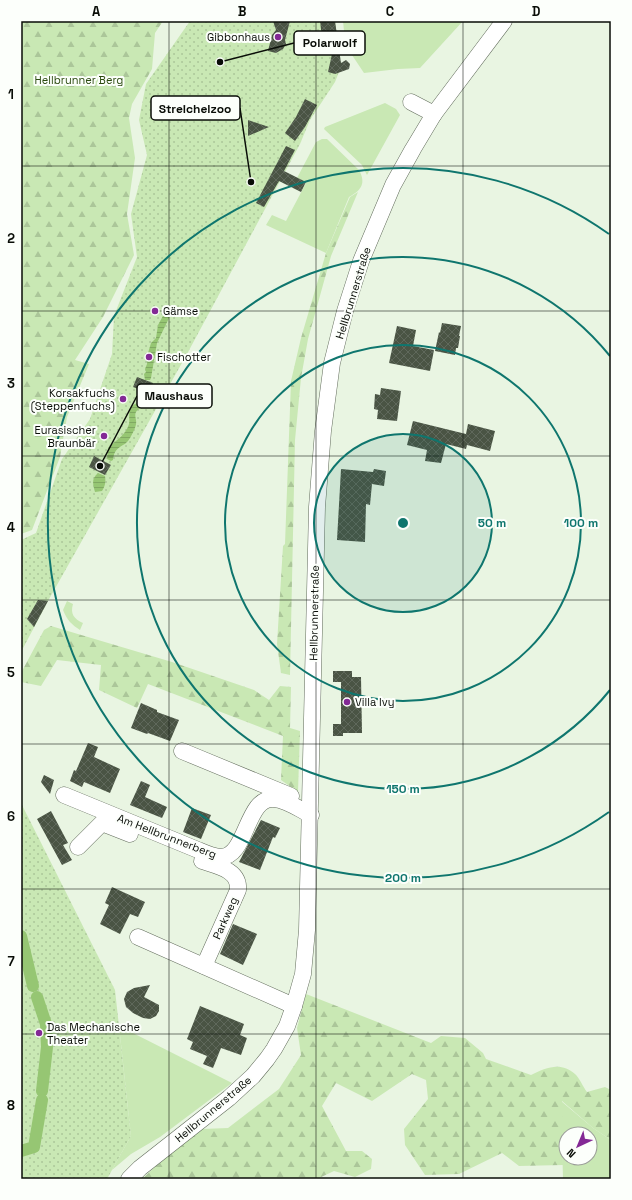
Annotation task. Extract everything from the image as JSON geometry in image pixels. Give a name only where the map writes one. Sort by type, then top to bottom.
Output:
[{"type":"street","name":"Hellbrunnerstraße","points":[[129,1179],[140,1168],[229,1098],[253,1076],[274,1049],[294,1006],[303,974],[307,930],[317,507],[323,431],[332,363],[345,311],[361,261],[393,185],[434,114],[504,21]]},
{"type":"street","points":[[411,102],[434,114]]},
{"type":"street","points":[[182,751],[311,809]]},
{"type":"street","name":"Am Hellbrunnerberg","points":[[64,795],[198,850],[220,857],[225,857],[234,850],[257,807],[263,801],[269,799],[277,800],[311,809]]},
{"type":"street","name":"Parkweg","points":[[78,847],[102,823],[227,870],[234,875],[238,881],[238,890],[204,966]]},
{"type":"street","points":[[138,937],[294,1006]]},
{"type":"green space","name":"Hellbrunner Berg","points":[[21,21],[163,21],[155,33],[152,69],[132,104],[129,118],[135,158],[127,214],[134,255],[103,317],[75,360],[89,364],[67,417],[60,457],[32,530],[21,534]]},
{"type":"green space","points":[[190,21],[335,21],[341,67],[335,82],[310,120],[300,144],[187,354],[48,601],[21,652],[21,540],[36,533],[62,459],[90,419],[112,354],[114,316],[137,257],[131,214],[147,155],[139,120],[146,84]]},
{"type":"green space","points":[[343,21],[463,21],[420,68],[364,73],[345,41]]},
{"type":"green space","points":[[385,103],[396,109],[400,115],[367,175],[362,165],[324,129],[325,127]]},
{"type":"green space","points":[[322,139],[327,139],[359,170],[362,179],[362,186],[360,189],[349,197],[326,253],[266,225],[272,215],[286,221],[306,183],[297,178],[316,142]]},
{"type":"green space","points":[[358,192],[331,256],[308,339],[301,378],[295,440],[290,675],[281,673],[277,644],[283,546],[285,544],[291,381],[301,338],[326,253],[350,197]]},
{"type":"green space","points":[[67,601],[73,604],[72,613],[74,616],[77,620],[83,623],[80,630],[66,617],[63,610]]},
{"type":"green space","points":[[51,626],[172,662],[254,690],[269,700],[280,686],[291,687],[290,728],[300,731],[298,792],[281,780],[283,736],[148,684],[137,708],[99,690],[101,665],[57,660],[41,686],[21,682],[21,673],[44,630]]},
{"type":"green space","points":[[21,803],[115,990],[131,1136],[107,1179],[21,1179]]},
{"type":"green space","points":[[306,994],[431,1043],[441,1036],[465,1038],[483,1053],[486,1059],[531,1075],[553,1067],[570,1070],[576,1075],[587,1092],[605,1087],[611,1090],[611,1140],[598,1131],[598,1126],[591,1126],[562,1101],[562,1126],[558,1126],[558,1165],[519,1166],[502,1153],[459,1174],[425,1175],[405,1145],[404,1129],[428,1099],[426,1080],[412,1074],[372,1101],[336,1083],[322,1106],[346,1151],[362,1151],[372,1159],[371,1169],[355,1177],[334,1171],[317,1179],[142,1179],[202,1129],[228,1128],[279,1089],[301,1055],[297,1028]]},
{"type":"green space","points":[[119,1026],[232,1083],[160,1137],[131,1154],[112,1170],[131,1136]]},
{"type":"green space","points":[[561,1101],[591,1126],[562,1126]]},
{"type":"green space","points":[[598,1131],[611,1140],[611,1179],[563,1179],[563,1166],[598,1166]]},
{"type":"shaded area","points":[[167,313],[170,316],[157,343],[151,378],[150,380],[145,380],[144,374],[146,372],[145,369],[151,343],[156,338],[158,325],[164,314]]},
{"type":"shaded area","points":[[141,391],[151,396],[149,403],[136,412],[136,426],[129,440],[117,449],[113,460],[111,461],[107,459],[108,448],[128,428],[130,410],[133,405],[142,398]]},
{"type":"shaded area","points":[[98,473],[105,476],[105,484],[102,491],[95,492],[93,480]]},
{"type":"building","name":"Gibbonhaus","points":[[273,21],[290,21],[285,40],[286,44],[283,49],[276,53],[268,51],[272,35],[276,30]]},
{"type":"building","points":[[320,21],[335,21],[341,63],[346,60],[350,64],[349,69],[335,74],[328,72],[334,45],[323,46]]},
{"type":"building","points":[[305,99],[317,105],[305,127],[295,141],[285,133],[296,117]]},
{"type":"building","points":[[248,120],[269,127],[248,136]]},
{"type":"building","points":[[286,146],[295,150],[284,171],[306,182],[301,192],[279,181],[264,207],[256,203]]},
{"type":"building","points":[[442,323],[461,326],[458,348],[456,348],[455,355],[435,351]]},
{"type":"building","points":[[397,326],[416,330],[413,346],[434,350],[430,371],[389,363]]},
{"type":"building","points":[[137,377],[153,383],[150,393],[133,387]]},
{"type":"building","points":[[381,388],[401,391],[397,421],[377,419],[378,410],[374,409],[375,394],[380,395]]},
{"type":"building","points":[[413,421],[466,434],[468,424],[495,431],[490,451],[467,445],[466,449],[446,444],[441,463],[425,461],[427,450],[407,445]]},
{"type":"building","points":[[94,456],[111,465],[105,475],[89,467]]},
{"type":"building","points":[[341,469],[373,472],[374,469],[386,471],[384,486],[372,484],[370,505],[366,504],[365,542],[337,540]]},
{"type":"building","points":[[38,600],[48,601],[34,627],[27,619]]},
{"type":"building","points":[[333,671],[352,671],[352,677],[361,677],[362,733],[343,733],[343,736],[333,736],[333,724],[341,724],[341,682],[333,682]]},
{"type":"building","points":[[141,703],[157,710],[157,712],[179,720],[170,741],[131,728]]},
{"type":"building","points":[[88,743],[98,747],[94,757],[120,769],[110,793],[84,782],[82,787],[70,781]]},
{"type":"building","points":[[44,775],[54,780],[50,794],[41,782]]},
{"type":"building","points":[[141,781],[150,785],[145,797],[167,807],[162,818],[130,805]]},
{"type":"building","points":[[192,808],[211,815],[201,839],[183,832]]},
{"type":"building","points":[[51,811],[68,843],[63,845],[72,860],[62,865],[37,819]]},
{"type":"building","points":[[261,820],[280,828],[275,838],[273,837],[260,870],[239,862]]},
{"type":"building","points":[[112,887],[145,902],[138,917],[130,914],[120,934],[100,924],[109,905],[105,903]]},
{"type":"building","points":[[233,924],[257,934],[243,965],[220,954]]},
{"type":"building","points":[[150,985],[144,997],[159,1005],[159,1011],[156,1016],[150,1019],[143,1018],[133,1013],[126,1007],[124,999],[127,992],[134,988]]},
{"type":"building","points":[[200,1006],[244,1024],[240,1035],[247,1038],[241,1055],[221,1048],[213,1068],[203,1064],[207,1056],[190,1049],[193,1042],[187,1039]]},
{"type":"waterway","points":[[21,936],[33,986]]},
{"type":"waterway","points":[[37,997],[46,1024],[47,1047],[42,1091]]},
{"type":"waterway","points":[[21,1151],[34,1147],[42,1100]]},
{"type":"place","name":"Gibbonhaus","points":[[278,37]]},
{"type":"place","name":"Polarwolf","points":[[220,62]]},
{"type":"place","name":"Streichelzoo","points":[[251,182]]},
{"type":"place","name":"Gämse","points":[[155,311]]},
{"type":"place","name":"Fischotter","points":[[149,357]]},
{"type":"place","name":"Korsakfuchs (Steppenfuchs)","points":[[123,399]]},
{"type":"place","name":"Eurasischer Braunbär","points":[[104,436]]},
{"type":"place","name":"Maushaus","points":[[100,466]]},
{"type":"place","name":"Villa Ivy","points":[[347,702]]},
{"type":"place","name":"Das Mechanische Theater","points":[[39,1033]]}]
